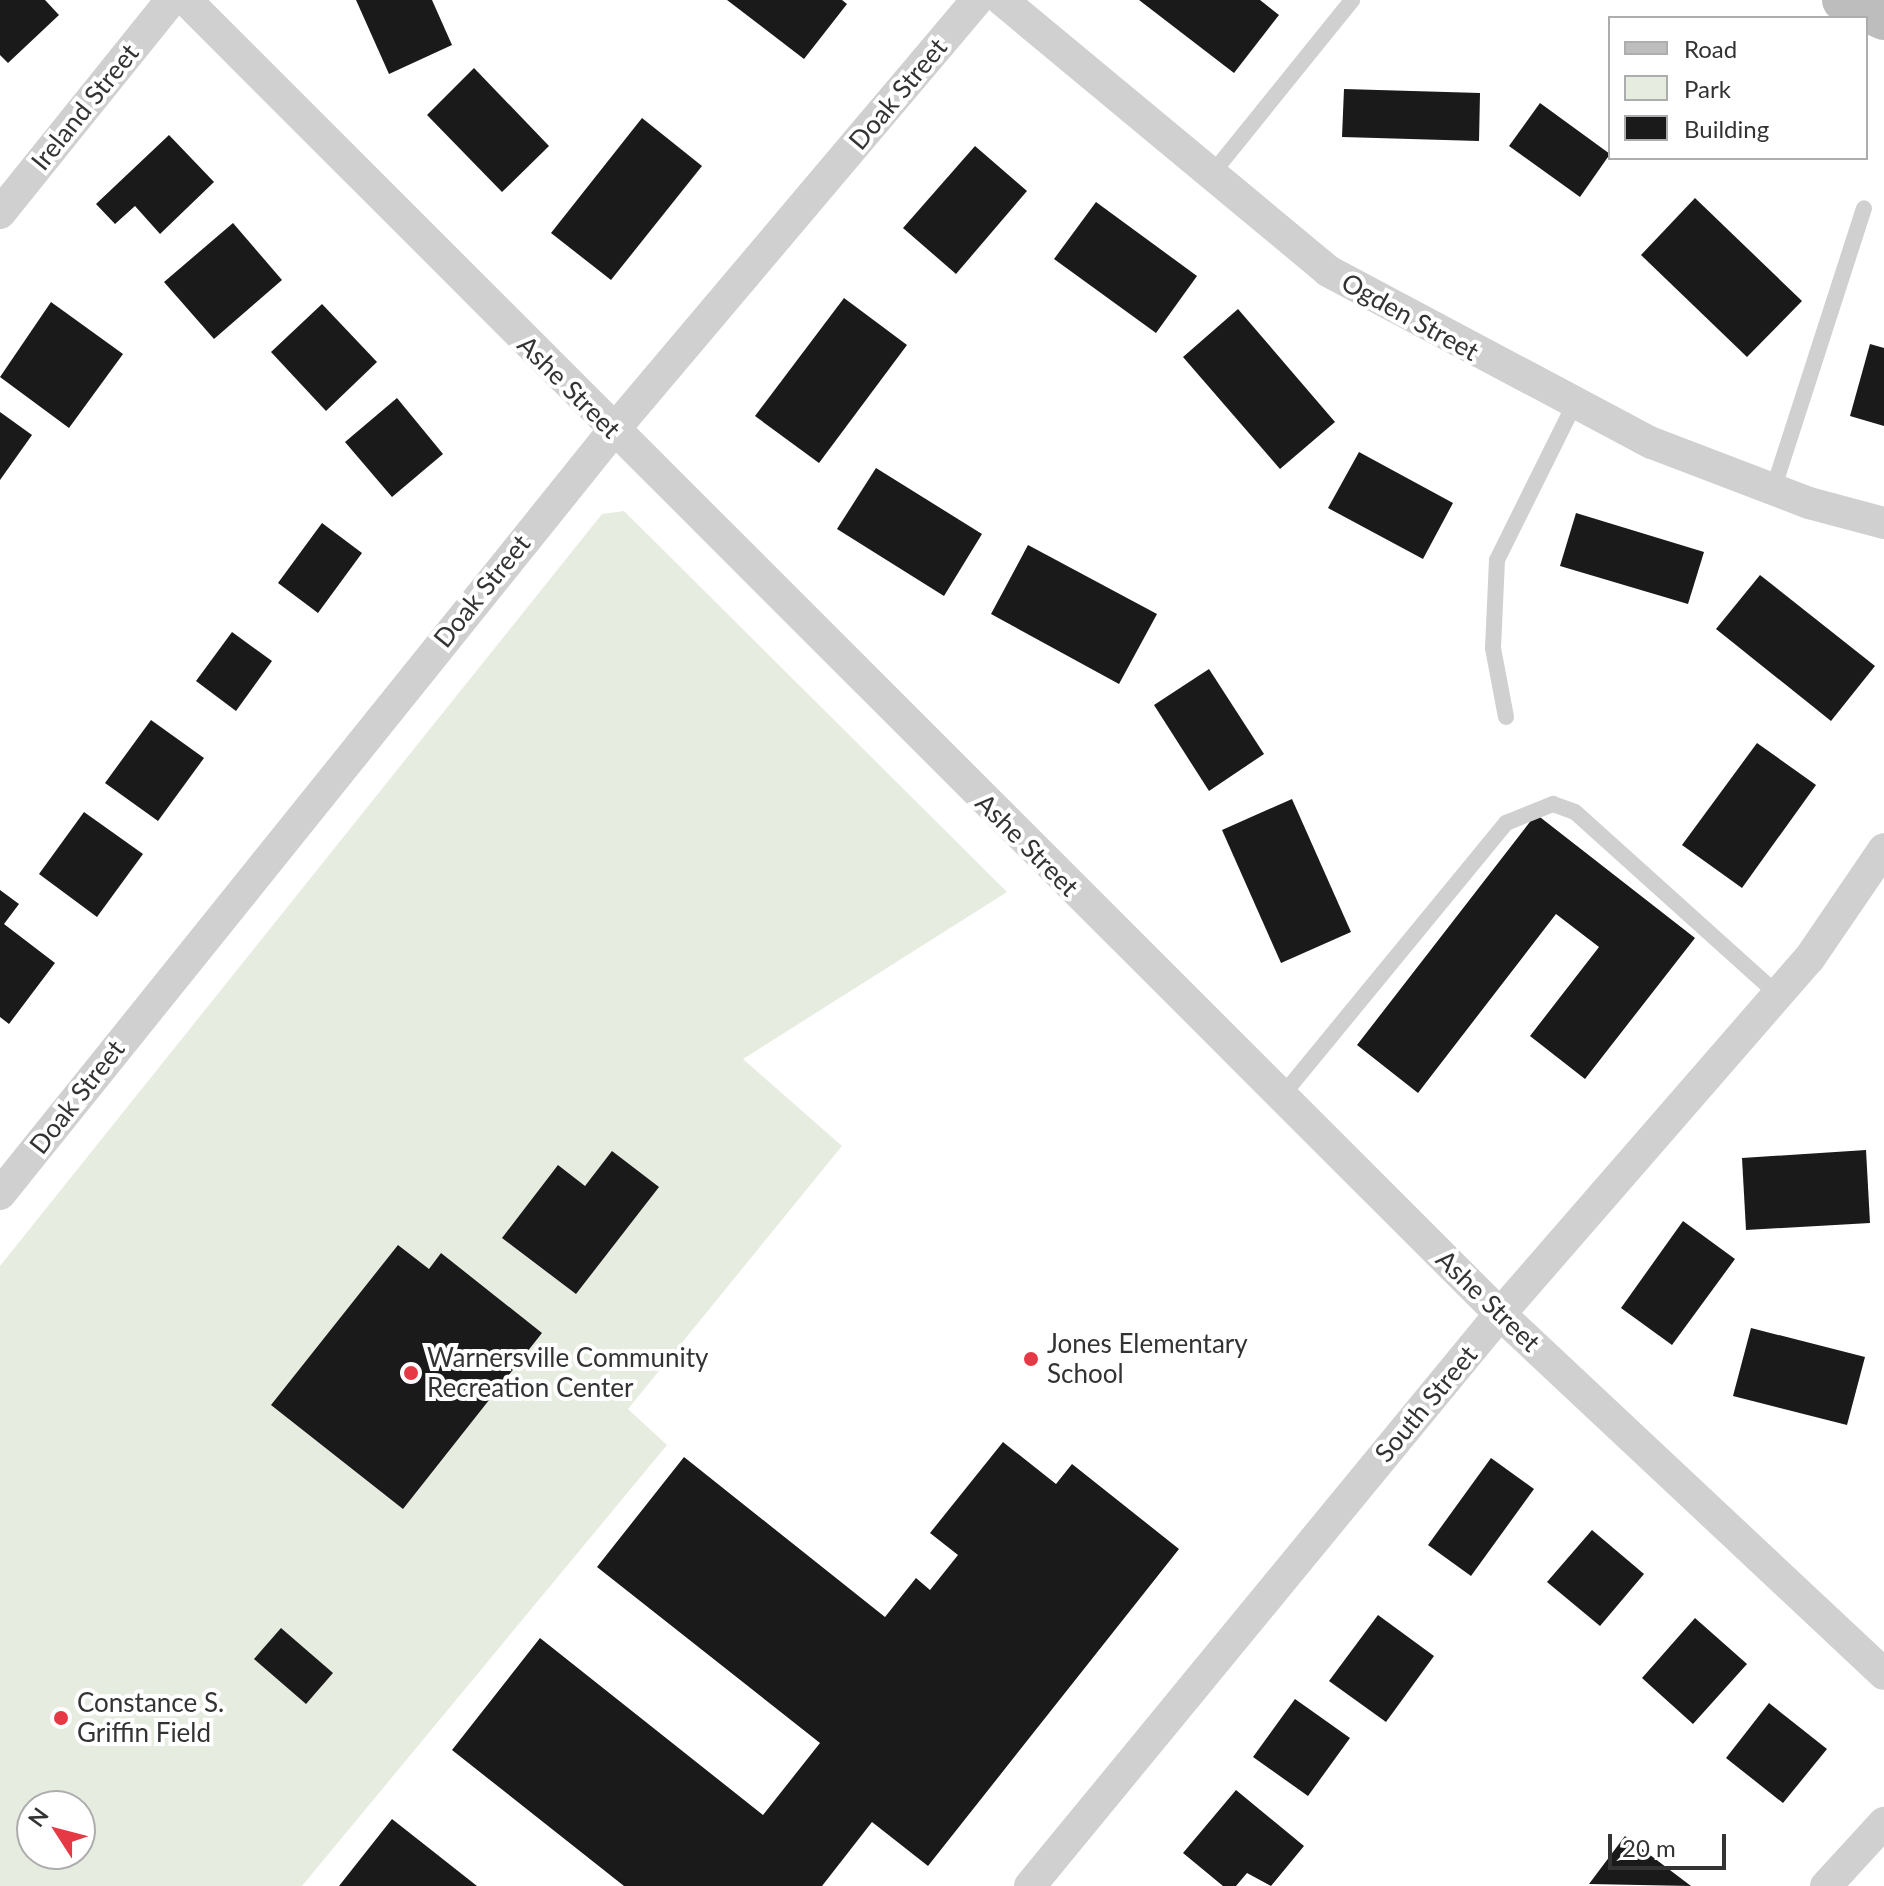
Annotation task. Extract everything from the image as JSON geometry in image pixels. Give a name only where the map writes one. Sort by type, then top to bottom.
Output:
[{"type":"main road","points":[[1844,0],[1884,18]]},
{"type":"street","name":"Ireland Street","points":[[0,213],[171,0]]},
{"type":"street","name":"Ashe Street","points":[[186,0],[613,431],[1500,1314],[1884,1674]]},
{"type":"street","name":"Doak Street","points":[[0,1194],[613,431],[977,0]]},
{"type":"street","name":"Ogden Street","points":[[1002,0],[1328,271],[1574,405],[1773,490],[1884,523]]},
{"type":"street","name":"South Street","points":[[1030,1886],[1500,1314],[1778,995],[1884,849]]},
{"type":"street","points":[[1826,1886],[1884,1823]]},
{"type":"lane","points":[[1211,175],[1352,0]]},
{"type":"lane","points":[[1773,490],[1864,208]]},
{"type":"lane","points":[[1506,717],[1493,648],[1497,560],[1574,405]]},
{"type":"lane","points":[[1281,1097],[1506,823],[1553,804],[1575,812],[1778,995]]},
{"type":"green space","points":[[624,511],[1007,892],[743,1059],[842,1146],[628,1409],[667,1445],[302,1886],[0,1886],[0,1266],[602,514]]},
{"type":"building","points":[[0,0],[45,0],[59,15],[8,63],[0,55]]},
{"type":"building","points":[[356,0],[432,0],[452,45],[389,74]]},
{"type":"building","points":[[727,0],[842,0],[847,4],[804,59]]},
{"type":"building","points":[[1139,0],[1260,0],[1279,15],[1234,73]]},
{"type":"building","points":[[474,68],[549,146],[502,192],[427,115]]},
{"type":"building","points":[[1344,89],[1480,93],[1479,141],[1342,137]]},
{"type":"building","points":[[1540,103],[1608,153],[1608,157],[1580,197],[1509,146]]},
{"type":"building","points":[[642,118],[702,166],[611,280],[551,233]]},
{"type":"building","points":[[169,135],[214,182],[160,234],[135,206],[115,224],[96,204]]},
{"type":"building","points":[[975,146],[1027,191],[956,274],[903,228]]},
{"type":"building","points":[[1695,198],[1802,301],[1747,357],[1641,255]]},
{"type":"building","points":[[1096,202],[1197,276],[1156,333],[1054,259]]},
{"type":"building","points":[[233,223],[282,280],[214,339],[164,282]]},
{"type":"building","points":[[844,298],[907,345],[819,463],[755,416]]},
{"type":"building","points":[[51,302],[123,354],[69,428],[0,377]]},
{"type":"building","points":[[322,304],[377,362],[326,411],[271,352]]},
{"type":"building","points":[[1238,309],[1335,422],[1280,469],[1183,357]]},
{"type":"building","points":[[1870,344],[1884,348],[1884,426],[1850,416]]},
{"type":"building","points":[[397,398],[443,454],[392,497],[345,442]]},
{"type":"building","points":[[0,412],[32,435],[0,480]]},
{"type":"building","points":[[1359,452],[1453,503],[1423,559],[1328,508]]},
{"type":"building","points":[[876,468],[982,534],[944,596],[837,529]]},
{"type":"building","points":[[1576,513],[1704,552],[1688,604],[1560,566]]},
{"type":"building","points":[[322,523],[362,553],[318,613],[278,583]]},
{"type":"building","points":[[1028,545],[1157,614],[1119,684],[991,614]]},
{"type":"building","points":[[1760,575],[1875,666],[1831,721],[1716,629]]},
{"type":"building","points":[[232,632],[272,661],[236,711],[196,681]]},
{"type":"building","points":[[1209,669],[1264,754],[1209,791],[1154,705]]},
{"type":"building","points":[[151,720],[204,758],[158,821],[105,783]]},
{"type":"building","points":[[1757,743],[1816,785],[1742,888],[1682,845]]},
{"type":"building","points":[[1292,799],[1351,932],[1281,963],[1222,830]]},
{"type":"building","points":[[84,812],[143,854],[97,917],[39,874]]},
{"type":"building","points":[[1536,814],[1695,938],[1585,1079],[1530,1036],[1599,947],[1556,914],[1418,1093],[1357,1045]]},
{"type":"building","points":[[0,890],[19,904],[4,924],[55,963],[9,1024],[0,1017]]},
{"type":"building","points":[[1866,1150],[1870,1223],[1746,1230],[1742,1158]]},
{"type":"building","points":[[612,1151],[659,1187],[576,1294],[502,1238],[558,1165],[585,1186]]},
{"type":"building","points":[[1683,1221],[1735,1259],[1672,1345],[1621,1308]]},
{"type":"building","points":[[398,1245],[429,1269],[441,1253],[542,1333],[403,1509],[271,1405]]},
{"type":"building","points":[[1751,1328],[1865,1357],[1847,1425],[1733,1396]]},
{"type":"building","points":[[1003,1442],[1056,1484],[1072,1464],[1179,1549],[928,1866],[872,1822],[822,1886],[624,1886],[452,1750],[540,1638],[763,1815],[820,1743],[597,1567],[684,1457],[885,1617],[916,1578],[930,1590],[958,1555],[930,1533]]},
{"type":"building","points":[[1491,1458],[1534,1489],[1471,1576],[1428,1545]]},
{"type":"building","points":[[1592,1530],[1644,1574],[1600,1626],[1547,1582]]},
{"type":"building","points":[[1378,1615],[1434,1656],[1386,1722],[1329,1681]]},
{"type":"building","points":[[1695,1618],[1747,1664],[1693,1724],[1642,1678]]},
{"type":"building","points":[[281,1628],[333,1673],[306,1704],[254,1659]]},
{"type":"building","points":[[1295,1699],[1350,1738],[1308,1796],[1253,1757]]},
{"type":"building","points":[[1769,1703],[1827,1749],[1783,1803],[1726,1758]]},
{"type":"building","points":[[1236,1790],[1304,1846],[1271,1886],[1247,1873],[1236,1886],[1223,1886],[1183,1853]]},
{"type":"building","points":[[392,1819],[477,1886],[339,1886]]},
{"type":"building","points":[[1625,1836],[1691,1886],[1589,1884]]},
{"type":"place","name":"Jones Elementary School","points":[[1031,1359]]},
{"type":"place","name":"Warnersville Community Recreation Center","points":[[411,1373]]},
{"type":"place","name":"Constance S. Griffin Field","points":[[61,1718]]}]
